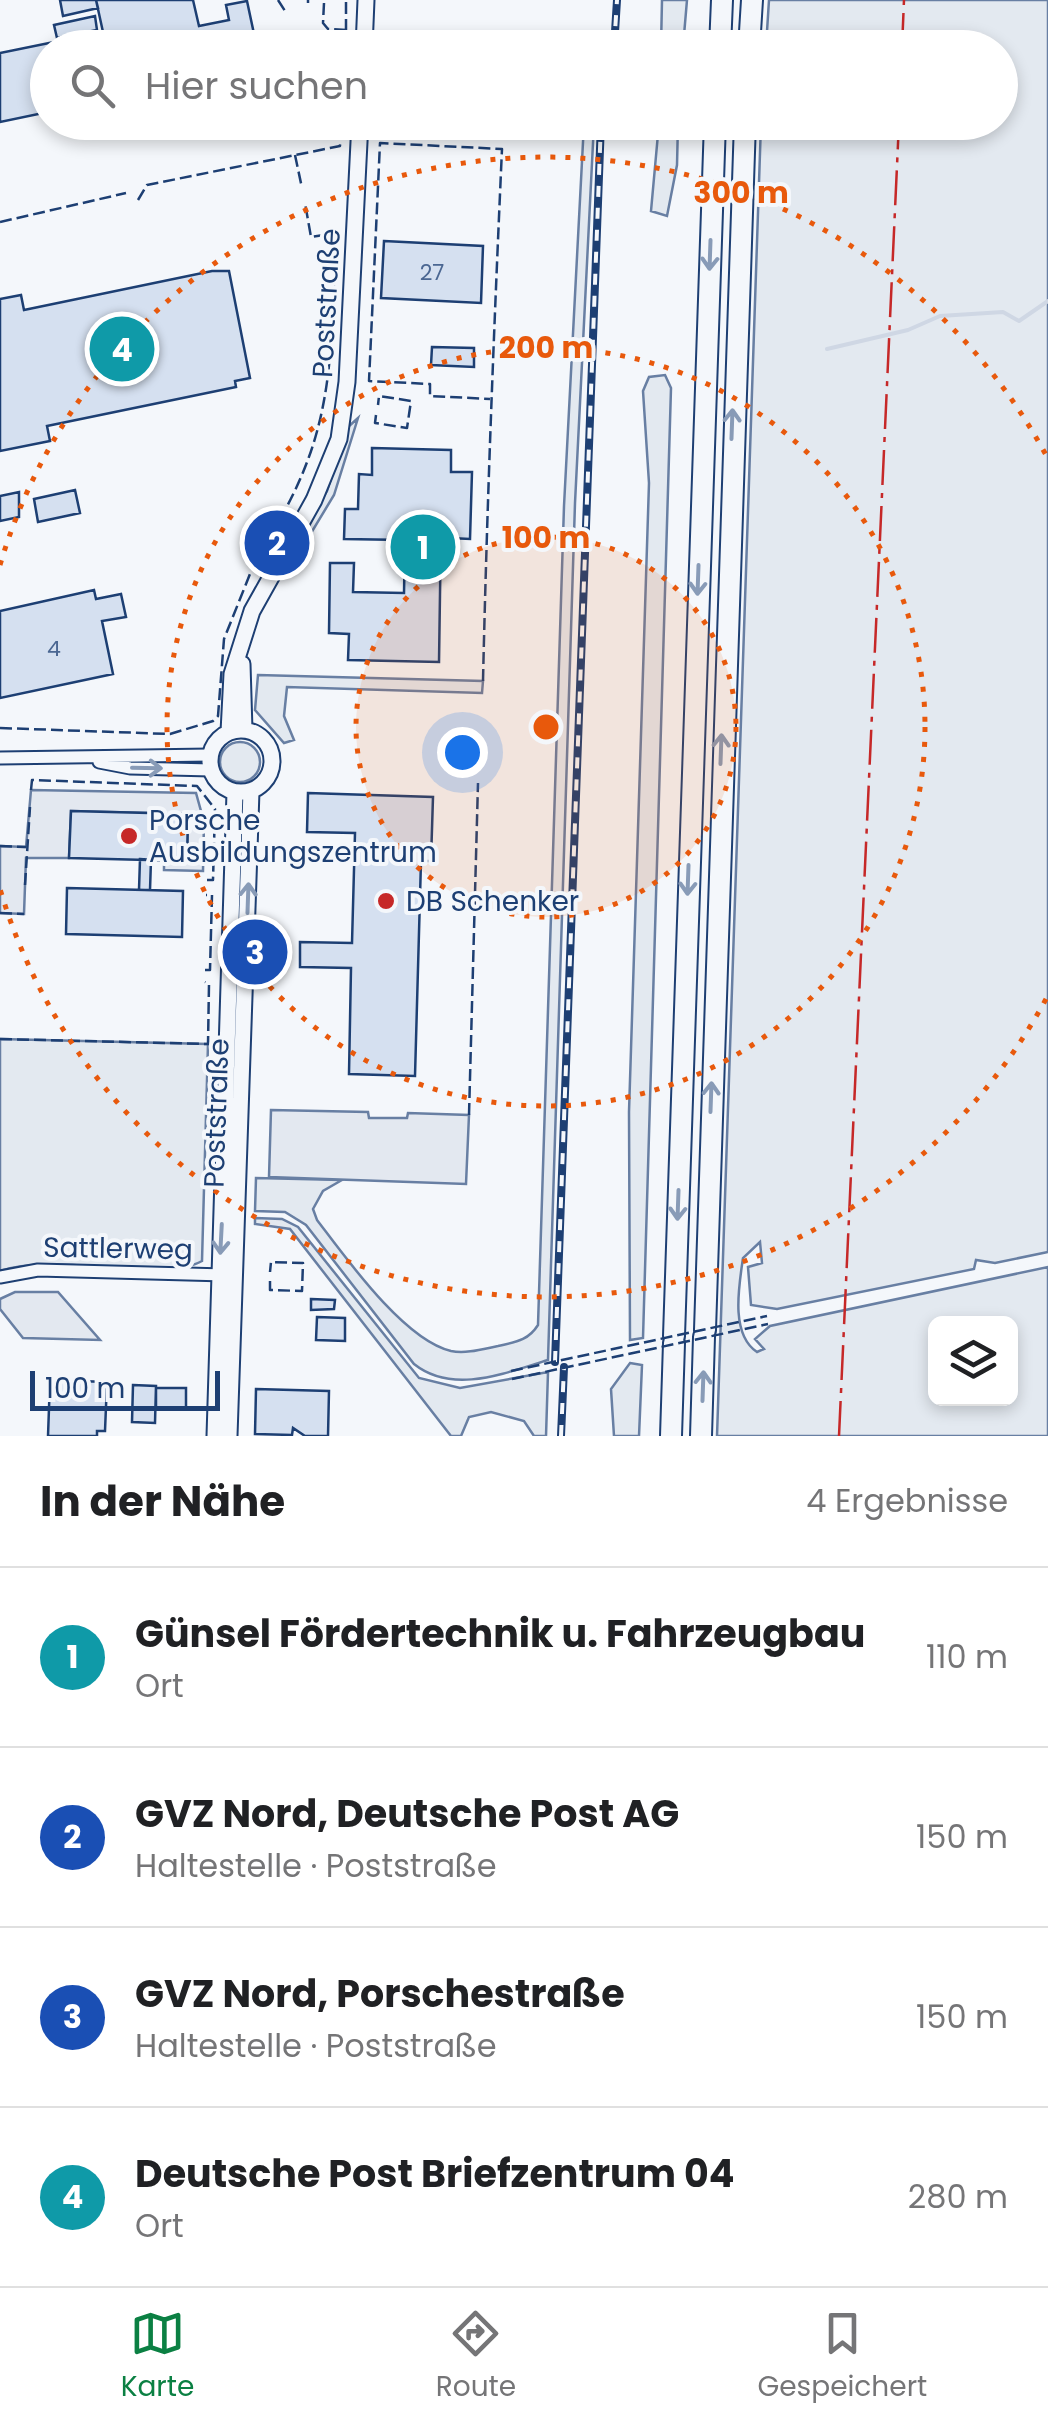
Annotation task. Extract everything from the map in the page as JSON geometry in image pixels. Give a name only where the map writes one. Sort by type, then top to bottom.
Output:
[{"type":"highway","points":[[721,30],[722,0]]},
{"type":"highway","points":[[750,30],[752,0]]},
{"type":"highway","points":[[671,1436],[714,140]]},
{"type":"highway","points":[[701,1436],[744,140]]},
{"type":"street","points":[[365,30],[366,0]]},
{"type":"street","name":"Poststraße","points":[[216,1436],[228,1275],[243,792],[269,776],[272,759],[265,740],[237,731],[242,643],[264,582],[314,500],[339,439],[347,382],[359,140]]},
{"type":"street","points":[[210,762],[237,731]]},
{"type":"street","points":[[0,758],[85,759],[132,754],[210,762]]},
{"type":"street","points":[[210,762],[220,785],[243,792]]},
{"type":"street","name":"Sattlerweg","points":[[0,1278],[38,1270],[228,1275]]},
{"type":"street","name":"Poststraße","points":[[228,1275],[230,1436]]},
{"type":"shaded area","points":[[662,0],[687,0],[684,30],[661,30]]},
{"type":"shaded area","points":[[769,0],[1048,0],[1048,1252],[995,1263],[976,1260],[974,1269],[777,1309],[751,1305],[748,1267],[762,1263],[760,1242],[743,1258],[740,1322],[748,1344],[757,1352],[764,1349],[755,1339],[770,1326],[1048,1267],[1048,1436],[717,1436],[760,140],[1018,140],[1018,30],[767,30]]},
{"type":"shaded area","points":[[583,140],[593,140],[575,503],[548,1360],[479,1379],[445,1378],[414,1364],[306,1225],[285,1212],[255,1211],[256,1178],[342,1180],[323,1191],[313,1209],[317,1220],[377,1296],[433,1344],[469,1352],[521,1340],[538,1325],[564,506]]},
{"type":"shaded area","points":[[657,140],[678,140],[667,216],[651,211]]},
{"type":"shaded area","points":[[665,375],[671,388],[643,1338],[630,1340],[629,1112],[649,483],[643,391],[649,377]]},
{"type":"shaded area","points":[[358,418],[334,495],[299,553],[293,548],[327,491],[348,427]]},
{"type":"shaded area","points":[[258,675],[483,681],[482,693],[287,687],[284,716],[294,740],[284,743],[255,710]]},
{"type":"shaded area","points":[[240,742],[254,748],[260,762],[254,776],[240,782],[226,776],[220,762],[226,748]]},
{"type":"shaded area","points":[[31,790],[196,793],[204,822],[203,871],[164,870],[164,860],[187,860],[188,814],[71,811],[69,858],[26,858],[24,914],[0,913],[0,846],[26,847]]},
{"type":"shaded area","points":[[0,1039],[208,1044],[202,1261],[162,1269],[49,1265],[0,1271]]},
{"type":"shaded area","points":[[271,1110],[368,1112],[369,1118],[407,1118],[408,1113],[469,1115],[466,1184],[269,1177]]},
{"type":"shaded area","points":[[255,1218],[282,1219],[298,1227],[419,1378],[460,1388],[548,1372],[546,1436],[534,1436],[524,1421],[491,1412],[469,1417],[461,1436],[451,1436],[290,1229],[255,1224]]},
{"type":"shaded area","points":[[15,1292],[58,1292],[100,1340],[23,1338],[0,1309],[0,1299]]},
{"type":"shaded area","points":[[630,1363],[642,1365],[639,1436],[614,1436],[611,1389]]},
{"type":"building","points":[[60,0],[96,0],[98,8],[63,16]]},
{"type":"building","points":[[96,0],[193,0],[199,26],[229,20],[226,5],[247,1],[253,30],[103,30]]},
{"type":"building","points":[[95,16],[97,30],[55,30],[54,25]]},
{"type":"building","points":[[30,47],[30,116],[0,122],[0,53]]},
{"type":"building","points":[[384,241],[483,246],[481,303],[381,298]]},
{"type":"building","points":[[212,271],[229,271],[250,378],[235,381],[236,387],[47,426],[50,441],[0,451],[0,299],[21,295],[24,310]]},
{"type":"building","points":[[432,347],[474,348],[474,367],[431,365]]},
{"type":"building","points":[[372,448],[451,450],[451,472],[472,472],[470,539],[450,538],[450,526],[441,526],[439,662],[348,660],[349,634],[329,633],[330,563],[354,563],[353,592],[404,593],[405,540],[344,539],[345,509],[358,509],[359,474],[372,475]]},
{"type":"building","points":[[75,490],[80,513],[38,522],[34,499]]},
{"type":"building","points":[[19,492],[19,517],[0,521],[0,496]]},
{"type":"building","points":[[94,590],[96,599],[121,594],[126,617],[102,621],[113,674],[0,698],[0,611]]},
{"type":"building","name":"DB Schenker","points":[[308,793],[433,797],[431,861],[421,861],[415,1076],[349,1074],[351,968],[300,967],[300,942],[352,943],[355,833],[307,832]]},
{"type":"building","name":"Porsche Ausbildungszentrum","points":[[71,811],[188,814],[187,861],[69,858]]},
{"type":"building","points":[[140,859],[151,860],[150,890],[139,890]]},
{"type":"building","points":[[67,888],[183,891],[182,937],[66,934]]},
{"type":"building","points":[[311,1299],[335,1300],[334,1309],[311,1310]]},
{"type":"building","points":[[317,1317],[345,1318],[345,1341],[316,1340]]},
{"type":"building","points":[[50,1380],[107,1382],[105,1431],[97,1431],[97,1436],[48,1436]]},
{"type":"building","points":[[133,1385],[156,1386],[155,1423],[132,1422]]},
{"type":"building","points":[[156,1388],[186,1388],[186,1409],[156,1408]]},
{"type":"building","points":[[256,1389],[329,1391],[328,1436],[305,1436],[293,1428],[292,1435],[255,1434]]},
{"type":"waterway","points":[[827,349],[908,330],[940,316],[1003,312],[1019,321],[1048,301]]},
{"type":"railway","points":[[615,30],[617,0]]},
{"type":"railway","points":[[555,1362],[600,140]]},
{"type":"railway","points":[[561,1436],[564,1367]]},
{"type":"fence","points":[[278,0],[287,14]]},
{"type":"fence","points":[[346,0],[346,30]]},
{"type":"fence","points":[[324,3],[323,23],[328,29],[347,30]]},
{"type":"fence","points":[[138,200],[147,185],[340,146],[340,140]]},
{"type":"fence","points":[[483,681],[502,149],[380,143],[369,381],[430,384],[430,396],[490,399]]},
{"type":"fence","points":[[295,155],[302,188]]},
{"type":"fence","points":[[0,222],[126,193]]},
{"type":"fence","points":[[271,534],[308,459],[319,424],[330,353],[336,233],[311,237],[305,203]]},
{"type":"fence","points":[[376,415],[375,423],[407,428],[411,401],[379,396],[378,405]]},
{"type":"fence","points":[[259,555],[267,540]]},
{"type":"fence","points":[[0,728],[170,734],[213,721],[218,716],[224,639],[252,569]]},
{"type":"fence","points":[[31,790],[32,780],[197,786],[215,809],[213,880],[207,880]]},
{"type":"fence","points":[[469,1115],[478,783]]},
{"type":"fence","points":[[25,885],[30,807]]},
{"type":"fence","points":[[0,846],[26,847]]},
{"type":"fence","points":[[205,970],[210,970],[212,895],[206,895]]},
{"type":"fence","points":[[0,913],[24,914]]},
{"type":"fence","points":[[0,1039],[208,1044],[209,984],[205,982]]},
{"type":"fence","points":[[270,1272],[271,1262],[303,1263],[302,1291],[270,1290],[270,1281]]},
{"type":"fence","points":[[511,1371],[767,1316]]},
{"type":"fence","points":[[512,1379],[768,1324]]},
{"type":"power","points":[[903,30],[904,0]]},
{"type":"power","points":[[839,1436],[898,140]]},
{"type":"place","name":"Deutsche Post Briefzentrum 04","points":[[122,349]]},
{"type":"place","name":"GVZ Nord, Deutsche Post AG","points":[[277,543]]},
{"type":"place","name":"Günsel Fördertechnik u. Fahrzeugbau","points":[[423,547]]},
{"type":"place","name":"Porsche Ausbildungszentrum","points":[[129,836]]},
{"type":"place","name":"DB Schenker","points":[[386,901]]},
{"type":"place","name":"GVZ Nord, Porschestraße","points":[[255,952]]}]
